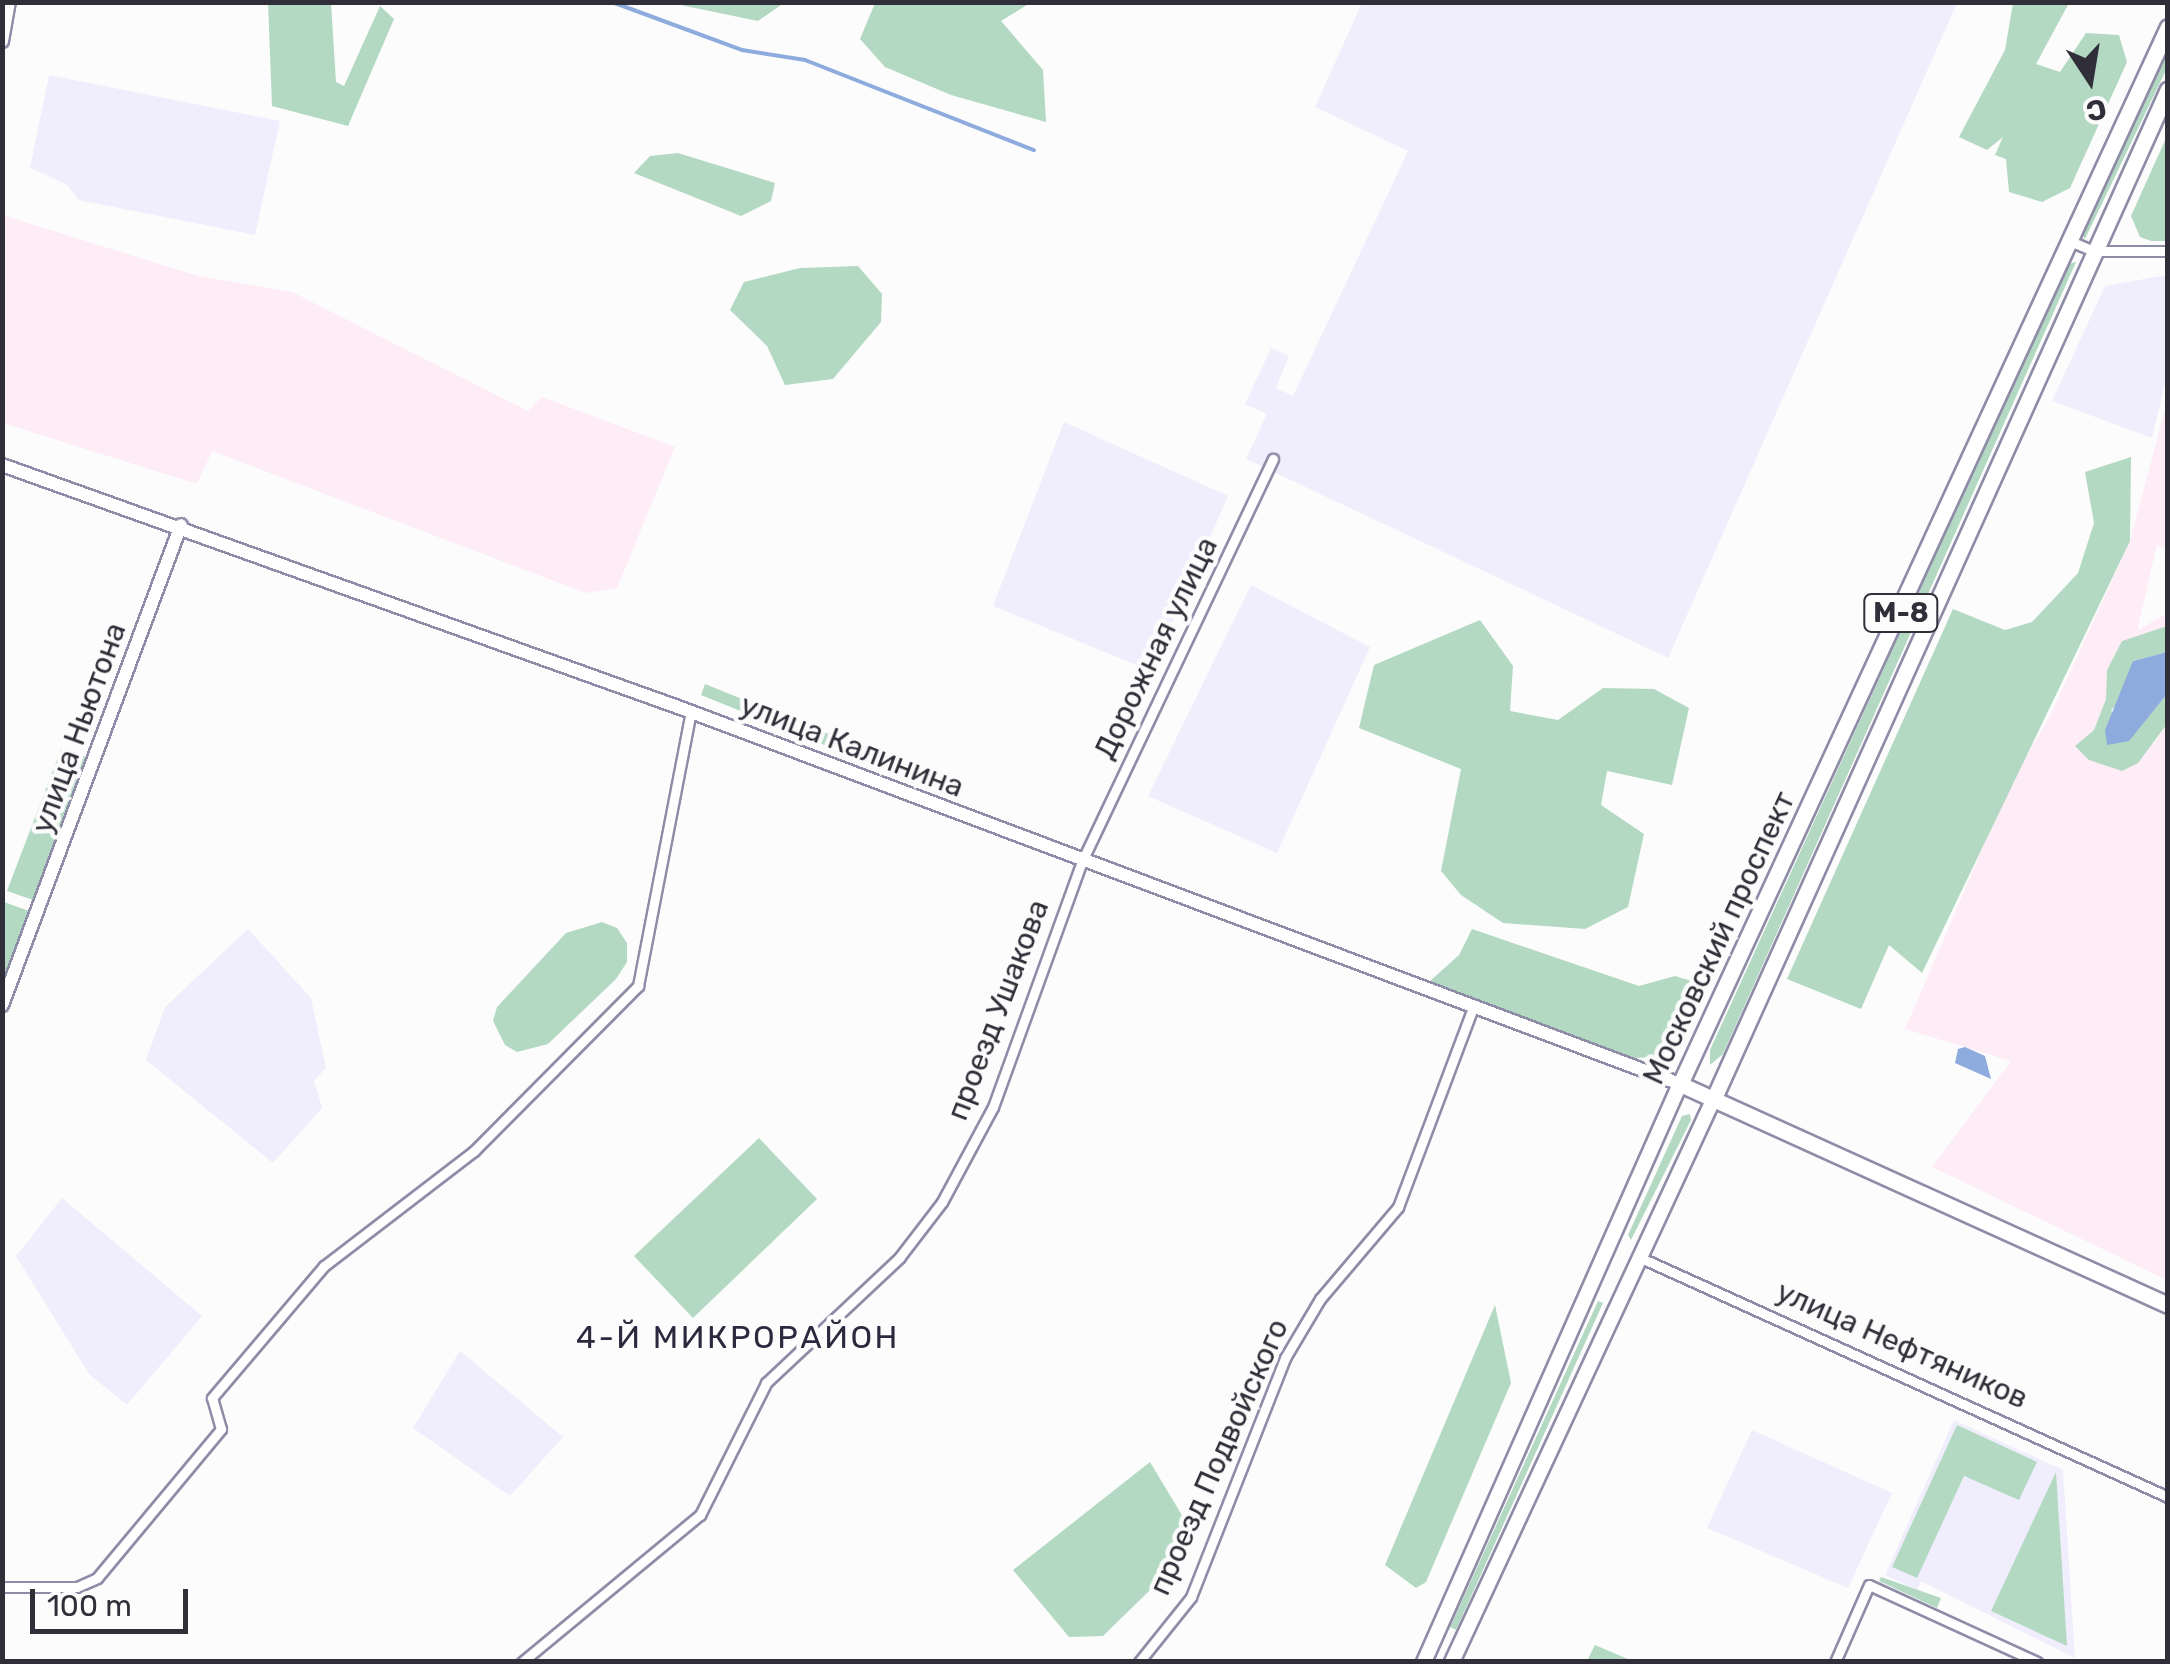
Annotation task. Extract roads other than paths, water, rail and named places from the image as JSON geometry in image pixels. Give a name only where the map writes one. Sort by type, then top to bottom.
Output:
[{"type":"highway","name":"М-8","points":[[2070,240],[2168,27]]},
{"type":"highway","name":"М-8","points":[[2094,251],[2168,90]]},
{"type":"highway","name":"Московский проспект","points":[[1680,1084],[2070,240]]},
{"type":"highway","name":"Московский проспект","points":[[1714,1098],[2094,251]]},
{"type":"highway","points":[[1680,1084],[2168,1304]]},
{"type":"main road","points":[[2,41],[9,2]]},
{"type":"main road","name":"улица Калинина","points":[[2,465],[181,525],[691,712],[1680,1084]]},
{"type":"main road","name":"улица Ньютона","points":[[2,1006],[181,525]]},
{"type":"main road","name":"Московский проспект","points":[[1424,1662],[1594,1289],[1680,1084]]},
{"type":"main road","name":"Московский проспект","points":[[1452,1662],[1616,1299],[1714,1098]]},
{"type":"main road","name":"улица Нефтяников","points":[[1613,1244],[1637,1256]]},
{"type":"main road","points":[[1594,1289],[1616,1299]]},
{"type":"street","points":[[2070,240],[2094,251],[2168,250]]},
{"type":"street","name":"Дорожная улица","points":[[1083,859],[1273,459]]},
{"type":"street","points":[[2,1586],[78,1587],[98,1578],[221,1429],[212,1398],[324,1266],[474,1150],[638,986],[691,712]]},
{"type":"street","name":"проезд Ушакова","points":[[522,1662],[700,1516],[766,1382],[898,1258],[942,1202],[993,1107],[1083,859]]},
{"type":"street","name":"проезд Подвойского","points":[[1139,1662],[1191,1596],[1285,1358],[1320,1300],[1398,1207],[1474,1005]]},
{"type":"street","name":"улица Нефтяников","points":[[1637,1256],[2168,1497]]},
{"type":"street","points":[[1835,1662],[1870,1585],[2037,1662]]},
{"type":"water","points":[[2167,652],[2167,694],[2129,741],[2107,745],[2105,730],[2133,661]]},
{"type":"water","points":[[1965,1047],[1985,1056],[1991,1079],[1955,1063],[1958,1049]]},
{"type":"waterway","points":[[612,2],[742,50],[805,60],[1034,150]]},
{"type":"district","name":"4-Й МИКРОРАЙОН","points":[[738,1337]]}]
